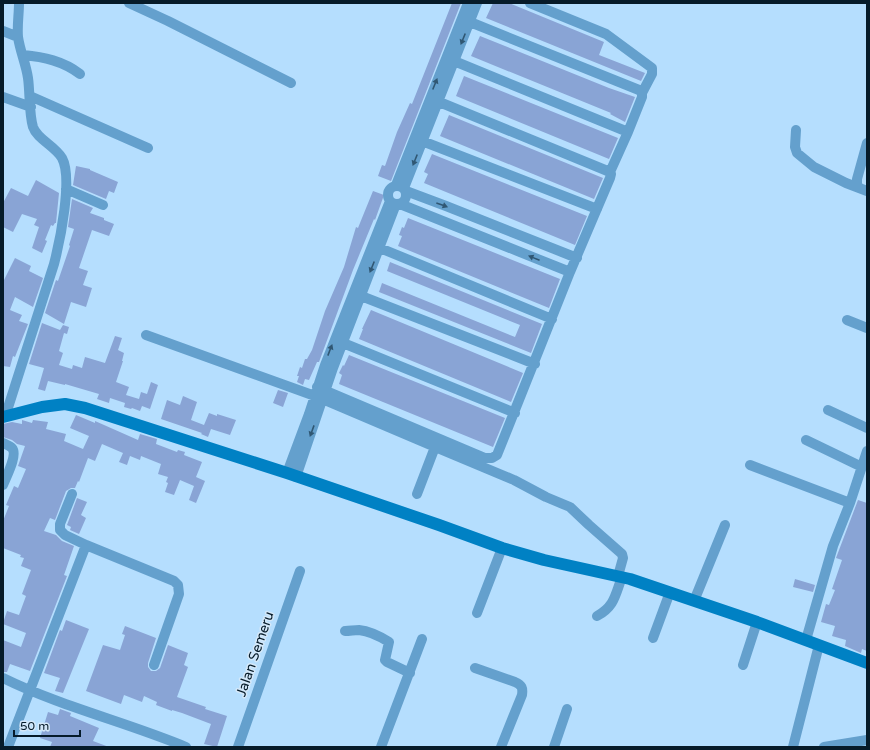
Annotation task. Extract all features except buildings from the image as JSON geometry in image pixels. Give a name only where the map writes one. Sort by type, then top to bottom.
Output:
[{"type":"street","points":[[4,417],[60,240],[66,189],[66,173],[62,159],[54,148],[37,134],[32,124],[28,76],[18,37],[20,3]]},
{"type":"street","points":[[129,3],[168,20],[291,83]]},
{"type":"street","points":[[292,475],[320,393],[357,294],[395,203],[405,198],[402,188],[468,3]]},
{"type":"street","points":[[402,188],[422,141],[434,100],[454,61],[476,3]]},
{"type":"street","points":[[146,334],[320,393],[485,458],[492,458],[497,455],[611,174],[610,172],[642,98],[642,93],[652,74],[652,68],[606,34],[530,3]]},
{"type":"street","points":[[470,22],[630,86],[642,93]]},
{"type":"street","points":[[3,31],[18,37]]},
{"type":"street","points":[[23,55],[48,58],[64,64],[80,74]]},
{"type":"street","points":[[454,61],[628,132]]},
{"type":"street","points":[[30,96],[148,148]]},
{"type":"street","points":[[3,97],[31,106]]},
{"type":"street","points":[[434,100],[610,172]]},
{"type":"street","points":[[796,130],[795,147],[800,155],[814,167],[846,183],[863,189]]},
{"type":"street","points":[[422,141],[597,209]]},
{"type":"street","points":[[863,189],[856,184],[867,143]]},
{"type":"street","points":[[570,272],[395,203],[387,193],[392,186],[402,188],[577,258]]},
{"type":"street","points":[[66,189],[103,205]]},
{"type":"street","points":[[320,393],[333,368],[343,343],[357,294],[380,248],[395,203]]},
{"type":"street","points":[[484,238],[489,223]]},
{"type":"street","points":[[380,248],[552,319]]},
{"type":"street","points":[[357,294],[535,364]]},
{"type":"street","points":[[846,320],[867,328]]},
{"type":"street","points":[[343,343],[515,413]]},
{"type":"street","points":[[320,393],[435,448],[514,480],[546,497],[570,507],[622,554],[623,558],[620,577],[610,606],[597,616]]},
{"type":"street","points":[[4,417],[42,407],[64,404],[85,408],[292,475],[502,548],[544,560],[620,577],[670,592],[757,622],[867,663]]},
{"type":"street","points":[[828,410],[867,428]]},
{"type":"street","points":[[806,440],[862,468]]},
{"type":"street","points":[[3,443],[12,448],[13,456],[3,485]]},
{"type":"street","points":[[417,494],[435,448]]},
{"type":"street","points":[[806,640],[833,546],[850,503],[867,451]]},
{"type":"street","points":[[750,465],[850,503]]},
{"type":"street","points":[[72,494],[60,524],[60,530],[65,535],[174,581],[178,585],[179,594],[154,665]]},
{"type":"street","points":[[694,601],[725,525]]},
{"type":"street","points":[[8,747],[86,544]]},
{"type":"street","points":[[477,613],[502,548]]},
{"type":"street","name":"Jalan Semeru","points":[[238,747],[300,571]]},
{"type":"street","points":[[653,638],[670,592]]},
{"type":"street","points":[[743,665],[757,622]]},
{"type":"street","points":[[345,631],[359,630],[386,640],[389,642],[385,660],[410,673]]},
{"type":"street","points":[[381,747],[422,640]]},
{"type":"street","points":[[793,746],[819,645]]},
{"type":"street","points":[[476,668],[516,682],[521,685],[523,689],[501,747]]},
{"type":"street","points":[[3,678],[29,691],[186,747]]},
{"type":"street","points":[[554,747],[567,709]]},
{"type":"street","points":[[824,747],[867,740]]}]
